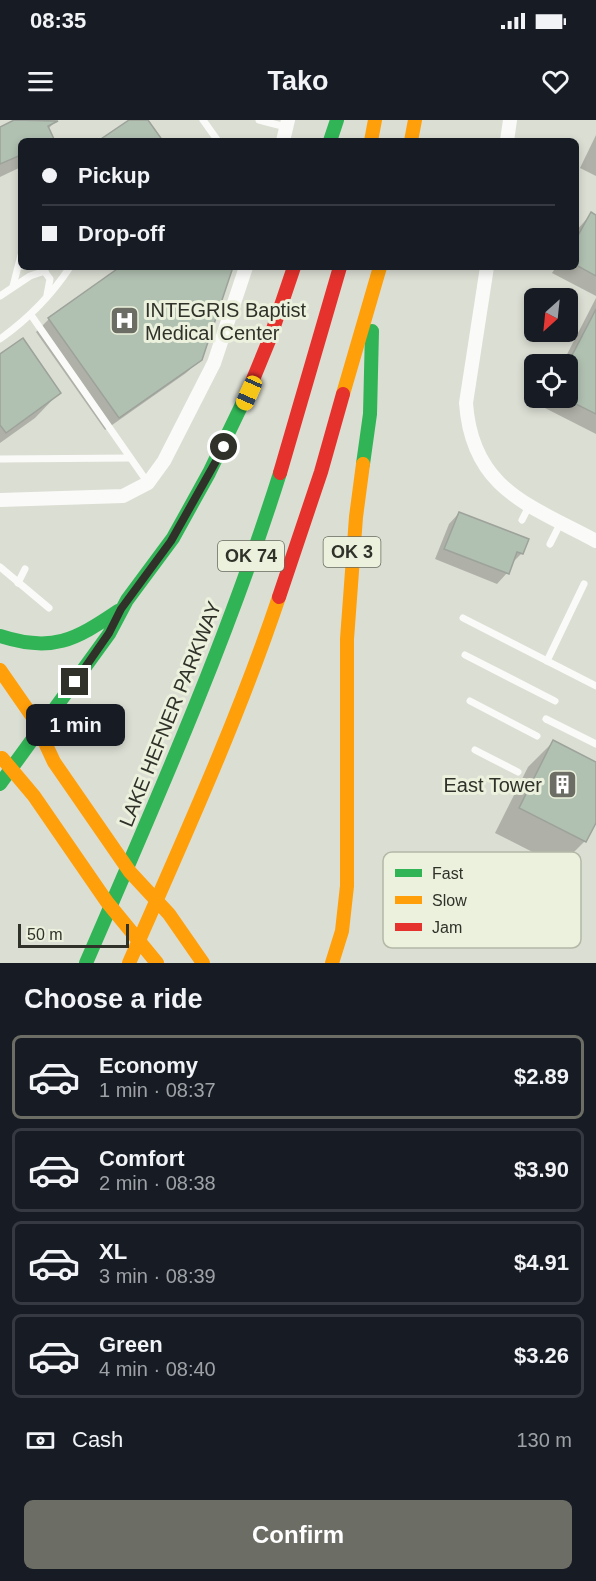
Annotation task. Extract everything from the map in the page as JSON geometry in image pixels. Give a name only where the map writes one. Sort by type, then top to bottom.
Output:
[{"type":"highway","points":[[331,138],[336,120]]},
{"type":"highway","points":[[372,138],[375,120]]},
{"type":"highway","points":[[412,138],[415,120]]},
{"type":"highway","points":[[0,784],[40,732],[109,633],[121,609],[171,541],[224,447],[274,331],[293,270]]},
{"type":"highway","name":"LAKE HEFNER PARKWAY","points":[[86,963],[142,837],[199,699],[243,581],[278,477],[339,270]]},
{"type":"highway","name":"OK 3","points":[[332,963],[347,909],[346,639],[356,517],[370,414],[373,294],[379,270]]},
{"type":"highway","name":"OK 74","points":[[129,963],[222,750],[264,642],[325,462],[373,294]]},
{"type":"highway","points":[[0,636],[18,643],[40,646],[59,644],[77,638],[121,609]]},
{"type":"highway","points":[[0,670],[34,719],[54,762],[130,872],[169,914],[203,963]]},
{"type":"highway","points":[[0,756],[34,796],[107,902],[157,963]]},
{"type":"street","points":[[507,138],[510,120]]},
{"type":"street","points":[[284,138],[287,123]]},
{"type":"street","points":[[0,500],[123,496],[147,483],[164,461],[214,363],[245,270]]},
{"type":"street","points":[[487,270],[466,403],[467,422],[472,441],[487,469],[510,494],[596,541]]},
{"type":"lane","points":[[203,120],[216,138]]},
{"type":"lane","points":[[259,120],[287,123]]},
{"type":"lane","points":[[13,286],[18,267]]},
{"type":"lane","points":[[0,296],[41,270]]},
{"type":"lane","points":[[44,270],[50,279],[47,298]]},
{"type":"lane","points":[[0,339],[32,315],[68,270]]},
{"type":"lane","points":[[32,315],[147,483]]},
{"type":"lane","points":[[0,459],[130,458]]},
{"type":"lane","points":[[522,520],[529,506]]},
{"type":"lane","points":[[550,544],[561,522]]},
{"type":"lane","points":[[0,567],[49,608]]},
{"type":"lane","points":[[18,583],[25,569]]},
{"type":"lane","points":[[547,661],[584,584]]},
{"type":"lane","points":[[463,618],[596,686]]},
{"type":"lane","points":[[465,655],[555,700]]},
{"type":"lane","points":[[470,701],[537,736]]},
{"type":"lane","points":[[546,719],[596,744]]},
{"type":"lane","points":[[475,750],[518,772]]},
{"type":"building","points":[[14,120],[58,121],[48,126],[54,138],[18,138],[18,156],[0,164],[0,127]]},
{"type":"building","points":[[129,120],[148,120],[161,138],[102,138]]},
{"type":"building","points":[[591,212],[596,215],[596,276],[579,267],[579,234]]},
{"type":"building","points":[[116,270],[232,270],[202,360],[119,418],[48,318]]},
{"type":"building","points":[[596,309],[596,414],[578,405],[578,354],[573,354]]},
{"type":"building","points":[[23,338],[61,393],[6,433],[0,425],[0,354]]},
{"type":"building","points":[[459,512],[529,539],[523,554],[517,552],[509,574],[444,549]]},
{"type":"building","name":"East Tower","points":[[553,740],[596,762],[596,823],[586,842],[519,808]]},
{"type":"traffic: fast","points":[[331,138],[337,120]]},
{"type":"traffic: fast","points":[[363,464],[370,414],[372,331]]},
{"type":"traffic: fast","points":[[0,784],[109,634],[127,600],[173,538],[209,473],[247,394]]},
{"type":"traffic: fast","points":[[86,963],[214,659],[280,473]]},
{"type":"traffic: fast","points":[[0,636],[34,643],[62,641],[89,630],[118,611]]},
{"type":"traffic: slow","points":[[372,138],[375,120]]},
{"type":"traffic: slow","points":[[412,138],[415,120]]},
{"type":"traffic: slow","points":[[343,394],[379,270]]},
{"type":"traffic: slow","points":[[332,963],[342,931],[347,886],[347,639],[356,517],[363,464]]},
{"type":"traffic: slow","points":[[129,963],[227,736],[279,597]]},
{"type":"traffic: slow","points":[[0,670],[34,719],[54,762],[130,872],[169,914],[203,963]]},
{"type":"traffic: slow","points":[[2,758],[34,796],[107,902],[157,963]]},
{"type":"traffic: jam","points":[[247,394],[270,338],[293,270]]},
{"type":"traffic: jam","points":[[280,473],[339,270]]},
{"type":"traffic: jam","points":[[279,597],[321,472],[343,394]]},
{"type":"place","name":"INTEGRIS Baptist Medical Center","points":[[124,321]]},
{"type":"place","name":"East Tower","points":[[563,785]]},
{"type":"route","points":[[75,682],[109,633],[121,609],[171,541],[224,447]]}]
